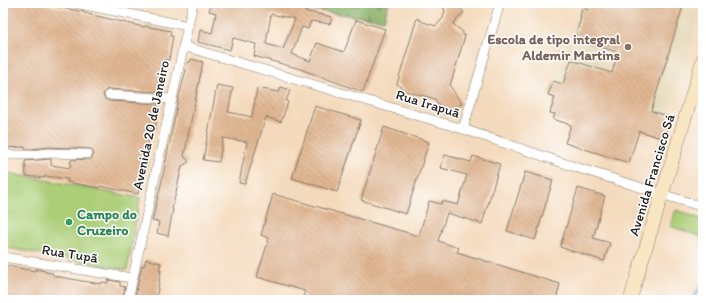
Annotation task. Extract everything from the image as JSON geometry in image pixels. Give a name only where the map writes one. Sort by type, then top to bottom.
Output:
[{"type":"main road","name":"Avenida Francisco Sá","points":[[630,300],[703,59]]},
{"type":"street","points":[[75,3],[188,26]]},
{"type":"street","name":"Avenida 20 de Janeiro","points":[[128,300],[193,3]]},
{"type":"street","points":[[463,130],[500,3]]},
{"type":"street","name":"Rua Irapuã","points":[[183,46],[463,130],[662,196],[703,207]]},
{"type":"street","points":[[109,95],[171,99]]},
{"type":"street","points":[[3,156],[49,153],[88,154]]},
{"type":"street","name":"Rua Tupã","points":[[3,257],[132,278]]},
{"type":"shaded area","name":"Escola de tipo integral Aldemir Martins","points":[[580,3],[667,3],[700,13],[668,116],[556,81]]},
{"type":"green space","points":[[312,3],[389,3],[384,20],[311,10]]},
{"type":"green space","name":"Campo do Cruzeiro","points":[[3,172],[140,198],[127,270],[3,247]]},
{"type":"green space","points":[[676,210],[703,220],[702,237],[670,226]]},
{"type":"building","points":[[3,3],[47,3],[47,5],[84,12],[144,27],[171,31],[170,36],[173,36],[169,60],[165,59],[162,92],[109,89],[103,94],[104,98],[109,101],[158,104],[155,130],[153,129],[152,133],[150,133],[144,159],[148,160],[146,169],[144,169],[138,194],[100,186],[99,188],[67,182],[68,179],[45,176],[45,178],[26,176],[25,161],[51,159],[51,165],[70,168],[71,160],[91,159],[94,154],[91,149],[49,147],[32,149],[25,149],[25,147],[3,148]]},
{"type":"building","points":[[211,3],[305,3],[304,11],[332,17],[330,24],[311,21],[308,29],[302,27],[292,54],[310,61],[317,43],[344,52],[356,20],[385,29],[363,92],[300,69],[254,56],[256,44],[233,38],[230,50],[198,42],[200,30],[212,33],[216,13],[209,11]],"holes":[[[271,14],[295,19],[283,49],[266,44]]]},
{"type":"building","points":[[447,3],[460,3],[458,7],[464,12],[453,24],[463,32],[463,35],[465,36],[450,86],[462,104],[445,115],[435,99],[406,91],[397,84],[417,18],[423,22],[436,26],[443,18],[445,10],[443,8]]},
{"type":"building","name":"Escola de tipo integral Aldemir Martins","points":[[590,3],[648,3],[663,8],[663,3],[684,3],[651,111],[670,117],[664,139],[639,131],[629,163],[565,143],[571,125],[553,119],[555,114],[550,113],[555,97],[548,95],[553,81],[563,84],[571,60],[612,73],[618,52],[579,41],[580,39],[575,37],[581,18],[582,8],[588,10]]},
{"type":"building","points":[[191,59],[203,62],[184,156],[189,162],[182,166],[172,209],[168,236],[157,233],[159,222],[152,221],[178,101],[188,62],[190,62]]},
{"type":"building","points":[[217,85],[233,88],[228,112],[252,117],[257,88],[279,92],[281,87],[290,90],[286,101],[288,102],[281,122],[266,117],[245,184],[239,183],[247,142],[223,138],[219,162],[203,160]]},
{"type":"building","points":[[315,106],[361,120],[337,192],[292,178]]},
{"type":"building","points":[[384,127],[429,142],[406,214],[361,200]]},
{"type":"building","points":[[445,155],[471,162],[473,156],[500,164],[482,224],[447,213],[438,241],[459,248],[457,252],[560,284],[556,300],[302,300],[305,291],[257,277],[269,238],[261,235],[273,194],[419,236],[429,201],[441,204],[442,201],[458,205],[467,175],[441,168]]},
{"type":"building","points":[[525,172],[553,180],[535,240],[507,231]]},
{"type":"building","points":[[578,188],[605,196],[593,238],[610,243],[604,261],[560,247]]},
{"type":"building","points":[[146,259],[161,263],[156,300],[134,300],[142,265],[144,266]]},
{"type":"building","points":[[3,265],[35,271],[36,269],[53,273],[52,274],[55,276],[101,284],[102,282],[108,283],[108,280],[120,282],[120,286],[125,287],[122,300],[3,300]]},
{"type":"waterway","points":[[693,300],[703,282]]},
{"type":"place","name":"Escola de tipo integral Aldemir Martins","points":[[628,47]]},
{"type":"place","name":"Campo do Cruzeiro","points":[[69,222]]}]
